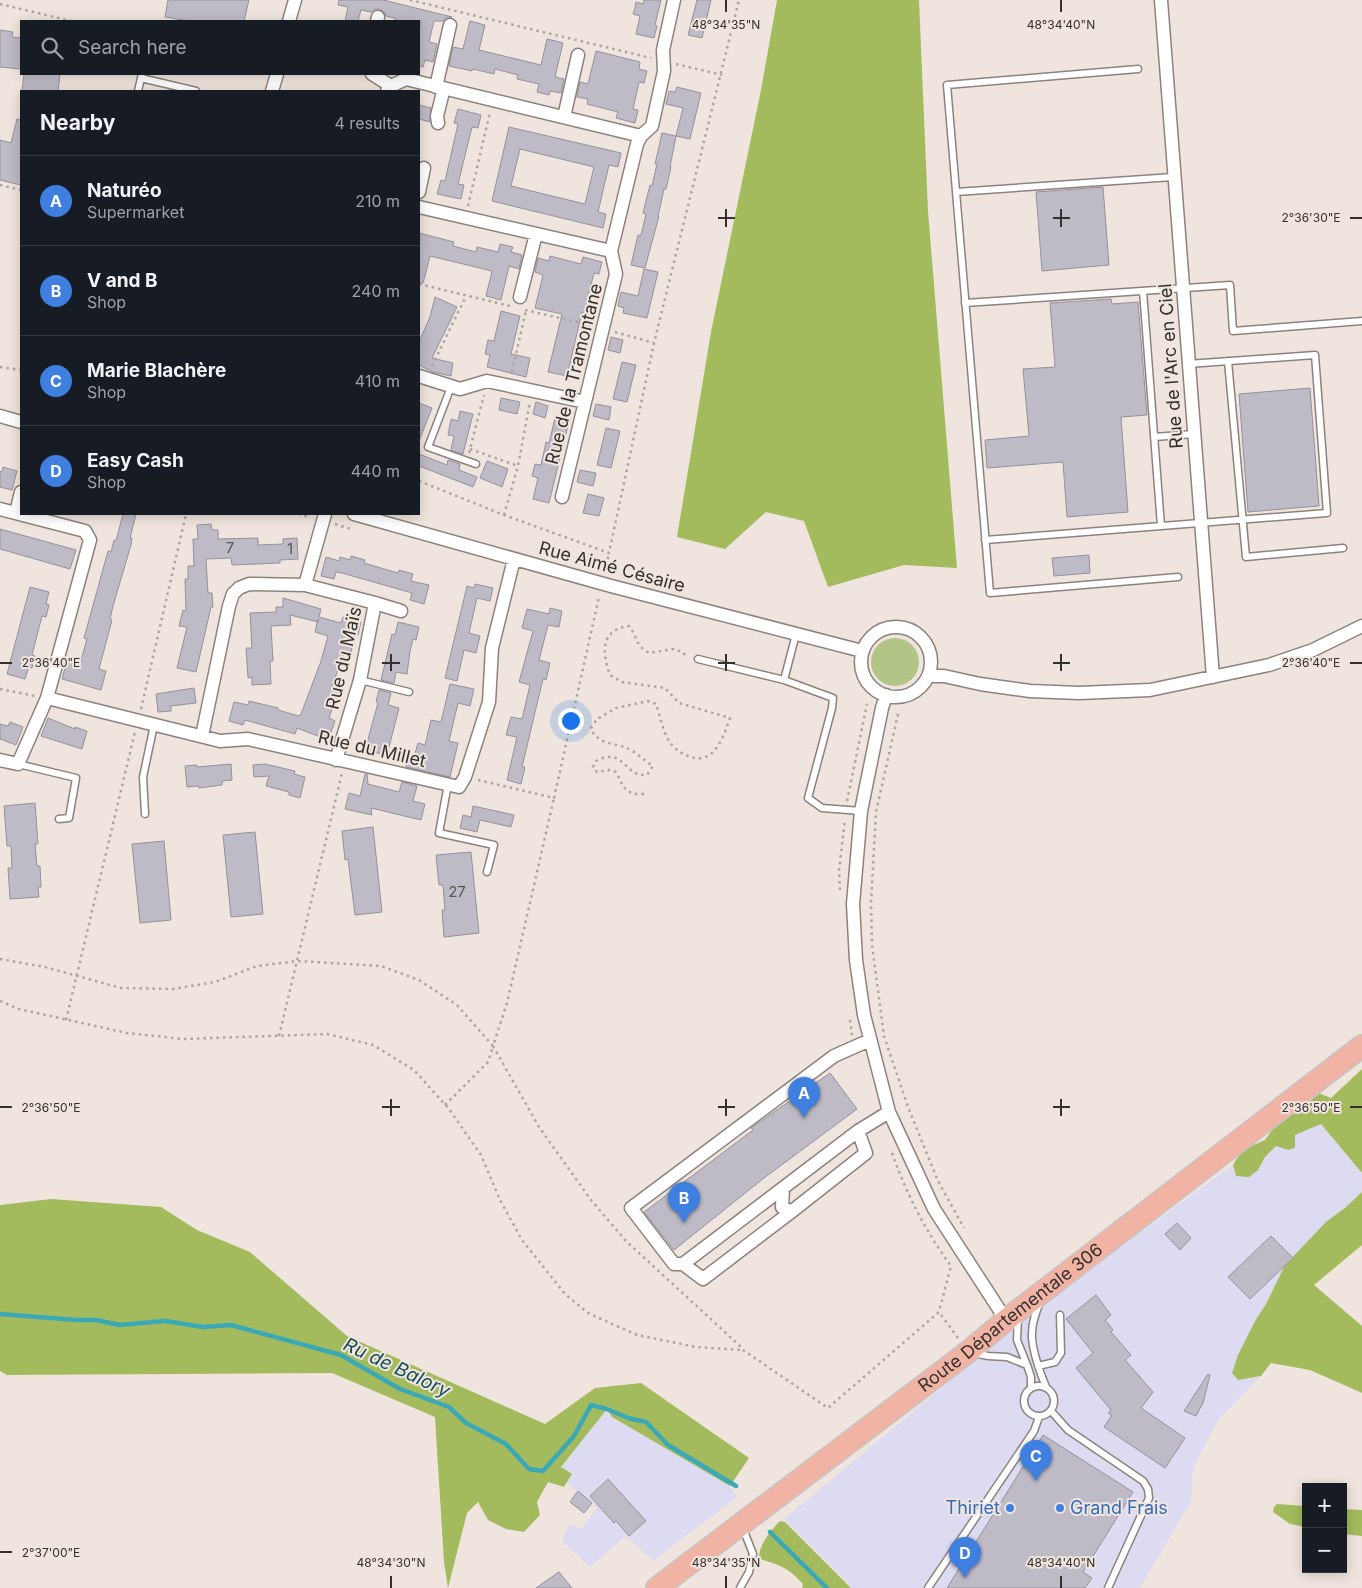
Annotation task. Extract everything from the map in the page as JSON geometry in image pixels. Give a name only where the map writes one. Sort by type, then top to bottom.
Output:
[{"type":"main road","name":"Route Départementale 306","points":[[657,1588],[968,1352],[1045,1290],[1362,1046]]},
{"type":"street","points":[[289,20],[295,0]]},
{"type":"street","name":"Rue de la Tramontane","points":[[562,497],[616,274],[611,251],[637,144],[641,136],[652,126],[664,71],[663,50],[674,0]]},
{"type":"street","name":"Rue de l'Arc en Ciel","points":[[1161,0],[1213,677]]},
{"type":"street","points":[[438,123],[440,88],[450,25]]},
{"type":"street","points":[[564,118],[578,55]]},
{"type":"street","points":[[272,90],[276,75]]},
{"type":"street","points":[[373,75],[389,89],[406,79],[641,136]]},
{"type":"street","points":[[420,187],[424,168]]},
{"type":"street","points":[[420,207],[611,251]]},
{"type":"street","points":[[520,297],[536,234]]},
{"type":"street","points":[[422,378],[460,389],[487,381],[585,402]]},
{"type":"street","points":[[0,416],[20,422]]},
{"type":"street","points":[[16,513],[20,496]]},
{"type":"street","points":[[0,509],[20,514]]},
{"type":"street","points":[[0,760],[18,764],[47,698],[90,540],[85,531],[24,515]]},
{"type":"street","points":[[305,585],[325,515]]},
{"type":"street","name":"Rue Aimé Césaire","points":[[358,515],[602,583],[862,651]]},
{"type":"street","points":[[448,784],[459,787],[464,777],[489,702],[492,648],[514,559]]},
{"type":"street","name":"Rue du Maïs","points":[[202,736],[233,594],[239,588],[249,584],[305,585],[376,603],[341,761]]},
{"type":"street","points":[[376,603],[401,612]]},
{"type":"street","points":[[897,626],[908,628],[918,634],[928,648],[931,665],[928,676],[922,685],[913,692],[903,696],[886,695],[872,688],[865,678],[861,668],[862,651],[867,641],[875,633],[897,626]]},
{"type":"street","points":[[928,676],[944,676],[980,684],[1030,691],[1079,693],[1150,690],[1269,665],[1313,650],[1362,626]]},
{"type":"street","points":[[886,695],[861,812],[853,904],[856,960],[864,1015],[889,1112],[934,1209],[966,1260],[1013,1315]]},
{"type":"street","name":"Rue du Millet","points":[[47,698],[220,741],[248,739],[448,784]]},
{"type":"street","points":[[870,1040],[834,1056],[631,1208],[674,1264],[683,1264],[858,1131],[889,1112]]},
{"type":"street","points":[[683,1264],[703,1279],[792,1212],[866,1152],[858,1131]]},
{"type":"street","points":[[783,1189],[782,1207],[792,1212]]},
{"type":"lane","points":[[1138,69],[947,85],[990,593],[1178,577]]},
{"type":"lane","points":[[138,90],[142,76],[181,89]]},
{"type":"lane","points":[[956,192],[1174,177]]},
{"type":"lane","points":[[965,303],[1230,285],[1233,331],[1362,321]]},
{"type":"lane","points":[[1143,291],[1161,526]]},
{"type":"lane","points":[[985,540],[1327,513],[1315,355],[1188,364]]},
{"type":"lane","points":[[1228,361],[1246,557],[1343,548]]},
{"type":"lane","points":[[450,387],[428,447],[476,464]]},
{"type":"lane","points":[[1154,437],[1194,434]]},
{"type":"lane","points":[[784,680],[796,634]]},
{"type":"lane","points":[[698,659],[784,680],[832,698],[832,708],[808,798],[822,808],[861,812]]},
{"type":"lane","points":[[360,680],[408,692]]},
{"type":"lane","points":[[145,814],[143,777],[154,725]]},
{"type":"lane","points":[[18,764],[76,778],[69,818],[59,819]]},
{"type":"lane","points":[[448,784],[439,833],[494,845],[487,872]]},
{"type":"lane","points":[[1045,1290],[1034,1316],[1032,1334],[1038,1366],[1046,1387],[1054,1398],[1054,1402],[1051,1411],[1043,1416],[1029,1413],[1024,1405],[1025,1395],[1031,1388],[1036,1386],[1046,1387]]},
{"type":"lane","points":[[1013,1315],[1017,1340],[1031,1378],[1031,1388]]},
{"type":"lane","points":[[1038,1366],[1055,1362],[1061,1352],[1060,1315]]},
{"type":"lane","points":[[968,1352],[1008,1357],[1026,1365]]},
{"type":"lane","points":[[1051,1411],[1068,1430],[1143,1481],[1148,1489],[1149,1498],[1108,1588]]},
{"type":"lane","points":[[928,1588],[1034,1432],[1039,1416]]},
{"type":"lane","points":[[740,1588],[750,1572],[753,1554],[741,1524]]},
{"type":"path","points":[[410,0],[722,75]]},
{"type":"path","points":[[445,1105],[488,1062],[507,1003],[609,552],[654,343],[722,75],[739,0]]},
{"type":"path","points":[[0,4],[67,20]]},
{"type":"path","points":[[466,218],[493,100]]},
{"type":"path","points":[[0,185],[20,190]]},
{"type":"path","points":[[420,284],[602,328],[654,343]]},
{"type":"path","points":[[422,378],[466,296]]},
{"type":"path","points":[[508,386],[526,310]]},
{"type":"path","points":[[0,367],[20,370]]},
{"type":"path","points":[[467,461],[487,381]]},
{"type":"path","points":[[504,515],[518,466],[532,391]]},
{"type":"path","points":[[470,449],[518,466]]},
{"type":"path","points":[[420,481],[504,515],[609,552]]},
{"type":"path","points":[[66,1020],[186,515]]},
{"type":"path","points":[[644,794],[633,795],[626,791],[616,772],[609,770],[597,772],[593,767],[596,760],[604,756],[617,758],[624,762],[630,771],[639,776],[647,775],[654,766],[629,749],[593,736],[591,728],[598,719],[616,708],[648,701],[656,704],[669,741],[680,753],[697,759],[710,756],[722,742],[730,718],[679,703],[665,688],[622,682],[610,675],[604,652],[610,633],[618,628],[629,626],[635,633],[639,647],[649,653],[673,649],[683,652],[688,659],[698,659]]},
{"type":"path","points":[[0,689],[47,698]]},
{"type":"path","points":[[898,714],[876,812],[871,904],[874,954],[884,1036],[908,1107],[938,1181],[964,1228]]},
{"type":"path","points":[[279,1036],[341,761]]},
{"type":"path","points":[[464,777],[554,798]]},
{"type":"path","points":[[0,959],[45,967],[121,988],[173,989],[214,982],[257,966],[296,961],[381,966],[419,980],[457,1004],[493,1046]]},
{"type":"path","points":[[0,1001],[66,1020],[127,1033],[183,1039],[328,1034],[373,1045],[414,1070],[445,1105],[481,1155],[500,1200],[522,1240],[565,1294],[588,1313],[637,1335],[696,1347],[743,1350]]},
{"type":"path","points":[[952,1266],[966,1260]]},
{"type":"shaded area","points":[[1321,1124],[1362,1173],[1362,1192],[1285,1265],[1266,1304],[1255,1321],[1249,1379],[1261,1376],[1219,1419],[1193,1468],[1191,1501],[1140,1588],[853,1588],[784,1519],[1047,1300],[1233,1165],[1236,1176],[1258,1170],[1265,1157],[1276,1146],[1288,1150],[1295,1135]]},
{"type":"shaded area","points":[[607,1409],[612,1417],[730,1486],[737,1497],[653,1561],[626,1536],[590,1567],[561,1540],[570,1524],[581,1529],[597,1508],[567,1482],[572,1474],[561,1467]]},
{"type":"green space","points":[[777,0],[919,0],[928,211],[957,568],[904,565],[828,587],[804,521],[766,512],[725,549],[677,537],[711,332],[761,90]]},
{"type":"green space","points":[[895,638],[904,640],[912,645],[917,653],[919,662],[917,671],[912,679],[904,684],[895,686],[886,684],[878,679],[873,671],[871,662],[873,653],[878,645],[886,640]]},
{"type":"green space","points":[[1362,1069],[1362,1173],[1321,1124],[1295,1135],[1295,1148],[1288,1150],[1276,1146],[1265,1157],[1258,1170],[1249,1177],[1236,1176],[1233,1165],[1242,1150],[1265,1140],[1274,1127],[1318,1093],[1331,1098]]},
{"type":"green space","points":[[1362,1192],[1362,1245],[1314,1285],[1362,1326],[1362,1393],[1310,1370],[1271,1363],[1261,1376],[1238,1380],[1232,1373],[1238,1355],[1285,1265],[1326,1222]]},
{"type":"green space","points":[[51,1199],[161,1207],[197,1230],[250,1252],[347,1336],[545,1424],[595,1388],[641,1383],[749,1458],[730,1486],[612,1417],[607,1409],[561,1467],[572,1474],[564,1487],[548,1482],[537,1502],[540,1515],[524,1532],[506,1529],[488,1520],[478,1502],[467,1513],[448,1588],[444,1562],[435,1417],[332,1373],[7,1375],[0,1371],[0,1205]]},
{"type":"green space","points":[[1277,1504],[1302,1506],[1302,1526],[1290,1524],[1273,1512]]},
{"type":"green space","points":[[1347,1509],[1362,1510],[1362,1536],[1347,1534]]},
{"type":"green space","points":[[780,1521],[785,1522],[851,1588],[802,1588],[803,1584],[793,1574],[779,1565],[759,1559],[763,1544]]},
{"type":"building","points":[[168,0],[249,0],[244,20],[183,20],[165,17]]},
{"type":"building","points":[[339,0],[383,0],[452,17],[447,17],[443,21],[434,21],[429,42],[437,44],[433,62],[425,60],[423,67],[420,66],[420,20],[395,20],[395,18],[386,16],[379,9],[375,9],[371,12],[361,10],[358,20],[345,20],[348,7],[338,5]]},
{"type":"building","points":[[644,0],[661,0],[654,38],[636,34],[640,16],[633,14],[636,2],[643,4]]},
{"type":"building","points":[[697,0],[711,0],[702,38],[688,35]]},
{"type":"building","points":[[470,21],[485,25],[479,50],[541,65],[547,39],[563,43],[555,77],[564,79],[561,93],[550,91],[549,95],[537,92],[539,84],[517,79],[518,75],[495,69],[494,74],[449,66],[453,47],[463,49]]},
{"type":"building","points":[[0,30],[13,32],[12,37],[20,38],[20,69],[0,67]]},
{"type":"building","points":[[596,51],[640,62],[639,69],[647,71],[644,83],[639,82],[633,109],[638,110],[635,123],[616,118],[618,112],[587,104],[588,99],[577,97],[580,82],[588,84]]},
{"type":"building","points":[[24,75],[60,75],[58,90],[22,90]]},
{"type":"building","points":[[677,87],[701,93],[690,139],[676,136],[683,108],[666,104],[669,91],[675,92]]},
{"type":"building","points":[[420,105],[431,108],[430,122],[420,119]]},
{"type":"building","points":[[458,109],[481,115],[478,128],[472,127],[458,184],[464,185],[461,199],[437,194],[441,180],[445,181],[458,124],[454,123]]},
{"type":"building","points":[[17,119],[20,120],[20,185],[0,180],[0,140],[11,143]]},
{"type":"building","points":[[509,127],[621,153],[618,167],[609,165],[598,212],[606,214],[603,228],[492,201]],"holes":[[[520,149],[594,167],[585,204],[511,186]]]},
{"type":"building","points":[[662,133],[676,136],[666,189],[664,189],[645,268],[631,265],[638,235],[641,235],[646,214],[643,213],[650,185],[652,186]]},
{"type":"building","points":[[1103,187],[1109,265],[1042,271],[1036,192]]},
{"type":"building","points":[[420,233],[454,242],[453,246],[476,252],[477,247],[498,252],[500,244],[513,247],[511,252],[522,255],[519,269],[509,266],[501,300],[486,296],[492,271],[430,256],[423,283],[420,283]]},
{"type":"building","points":[[550,256],[581,264],[583,257],[602,262],[599,274],[594,273],[587,300],[592,301],[589,314],[582,312],[567,376],[548,372],[562,314],[535,308],[543,275],[535,272],[538,258],[549,261]]},
{"type":"building","points":[[644,269],[658,272],[647,318],[623,313],[624,308],[618,306],[621,292],[638,296]]},
{"type":"building","points":[[435,297],[457,307],[432,358],[453,363],[451,376],[433,372],[420,366],[420,340],[430,317]]},
{"type":"building","points":[[1111,299],[1112,304],[1138,302],[1147,415],[1121,417],[1128,512],[1067,517],[1063,462],[987,468],[985,440],[1029,436],[1023,369],[1055,367],[1050,303]]},
{"type":"building","points":[[501,311],[520,316],[511,354],[530,358],[526,377],[487,367],[490,355],[485,354],[488,340],[494,341]]},
{"type":"building","points":[[611,337],[623,340],[620,353],[608,350]]},
{"type":"building","points":[[622,362],[636,365],[627,402],[613,399]]},
{"type":"building","points":[[1310,388],[1319,506],[1248,512],[1239,394]]},
{"type":"building","points":[[501,398],[520,402],[517,414],[499,410]]},
{"type":"building","points":[[536,402],[548,406],[545,418],[533,414]]},
{"type":"building","points":[[420,403],[432,408],[420,438]]},
{"type":"building","points":[[596,404],[611,407],[609,420],[593,416]]},
{"type":"building","points":[[460,411],[473,414],[463,454],[451,450],[454,436],[448,435],[451,419],[458,421]]},
{"type":"building","points":[[555,418],[569,421],[549,503],[533,499],[538,478],[532,476],[535,464],[541,465],[546,442],[549,443]]},
{"type":"building","points":[[606,428],[620,431],[611,468],[597,465]]},
{"type":"building","points":[[420,454],[447,465],[448,460],[460,464],[459,470],[477,477],[473,487],[420,466]]},
{"type":"building","points":[[487,461],[508,469],[502,487],[480,478]]},
{"type":"building","points":[[3,467],[17,471],[12,490],[0,487],[0,471],[2,472]]},
{"type":"building","points":[[580,470],[596,473],[593,486],[577,482]]},
{"type":"building","points":[[588,494],[604,498],[599,516],[583,513]]},
{"type":"building","points":[[123,515],[136,515],[130,538],[132,538],[131,545],[113,606],[110,619],[112,620],[99,669],[106,671],[101,690],[62,679],[67,660],[80,664],[87,639],[84,638],[108,551],[111,552],[114,540],[116,541]]},
{"type":"building","points":[[211,524],[212,530],[218,530],[218,539],[258,538],[258,545],[283,544],[283,539],[297,538],[298,559],[280,560],[280,563],[232,565],[231,558],[206,559],[208,593],[212,593],[213,607],[211,607],[196,672],[177,668],[187,627],[179,626],[183,610],[186,611],[185,579],[188,579],[188,566],[194,566],[193,539],[198,539],[197,525]]},
{"type":"building","points":[[0,529],[76,550],[70,569],[0,549]]},
{"type":"building","points":[[1089,555],[1090,573],[1054,576],[1052,558]]},
{"type":"building","points":[[351,556],[365,560],[364,563],[398,573],[399,570],[413,574],[411,581],[429,585],[424,604],[410,600],[412,593],[342,573],[336,572],[334,579],[321,576],[326,557],[339,561],[340,557],[350,560]]},
{"type":"building","points":[[475,584],[493,588],[490,601],[477,598],[469,633],[480,636],[476,653],[464,650],[457,681],[445,678],[467,586],[474,588]]},
{"type":"building","points":[[30,587],[49,592],[46,604],[49,605],[46,617],[42,616],[32,655],[35,656],[32,668],[29,667],[25,679],[7,674]]},
{"type":"building","points":[[283,598],[321,609],[319,617],[341,623],[343,617],[361,622],[358,635],[355,635],[351,652],[345,651],[331,689],[338,692],[329,718],[335,721],[328,740],[297,728],[295,734],[245,720],[243,725],[229,721],[234,702],[248,705],[249,701],[278,708],[278,710],[299,716],[301,714],[321,661],[328,636],[315,632],[317,622],[290,615],[291,625],[271,626],[273,661],[270,661],[271,684],[252,685],[252,677],[248,678],[246,648],[252,648],[250,613],[276,612],[276,607],[283,607]]},
{"type":"building","points":[[550,608],[562,611],[559,627],[548,625],[539,660],[550,663],[546,680],[543,679],[522,767],[525,767],[521,784],[507,780],[517,737],[506,735],[511,717],[522,719],[530,685],[519,682],[533,631],[522,628],[527,609],[549,614]]},
{"type":"building","points":[[398,622],[419,627],[416,640],[413,639],[407,674],[396,672],[394,683],[381,680],[392,634],[395,635]]},
{"type":"building","points":[[450,684],[474,689],[470,706],[458,703],[449,741],[458,743],[450,777],[406,767],[408,756],[414,757],[418,743],[425,745],[431,720],[441,722]]},
{"type":"building","points":[[194,688],[196,703],[171,706],[171,711],[158,712],[156,694]]},
{"type":"building","points":[[379,690],[391,693],[388,705],[399,708],[387,755],[365,750],[378,703],[376,702]]},
{"type":"building","points":[[48,718],[75,729],[75,727],[87,731],[82,749],[41,736]]},
{"type":"building","points":[[10,722],[23,727],[16,745],[0,739],[0,724],[8,726]]},
{"type":"building","points":[[231,764],[232,780],[222,781],[222,785],[199,788],[198,786],[187,787],[185,766],[197,765],[197,767]]},
{"type":"building","points":[[265,764],[295,771],[294,774],[305,777],[300,798],[289,795],[289,792],[266,786],[269,776],[254,777],[253,765]]},
{"type":"building","points":[[365,774],[367,774],[368,784],[399,792],[402,782],[417,786],[413,801],[425,804],[421,820],[371,808],[372,815],[345,809],[349,793],[360,796]]},
{"type":"building","points":[[35,803],[38,844],[35,844],[37,866],[40,866],[41,887],[38,887],[39,897],[10,899],[8,868],[12,868],[11,846],[7,846],[4,806]]},
{"type":"building","points":[[473,806],[514,815],[511,827],[480,820],[477,832],[460,828],[463,815],[471,817]]},
{"type":"building","points":[[373,827],[382,912],[355,915],[348,859],[345,860],[342,831]]},
{"type":"building","points":[[255,832],[263,914],[231,917],[223,835]]},
{"type":"building","points":[[164,841],[171,920],[140,923],[132,844]]},
{"type":"building","points":[[471,852],[479,933],[444,937],[442,910],[445,910],[443,885],[439,885],[436,855]]},
{"type":"building","points":[[830,1073],[857,1109],[764,1178],[674,1250],[644,1212],[753,1130],[751,1128]]},
{"type":"building","points":[[1177,1223],[1191,1238],[1180,1250],[1165,1234]]},
{"type":"building","points":[[1271,1236],[1293,1258],[1250,1299],[1228,1277]]},
{"type":"building","points":[[1096,1295],[1111,1315],[1105,1320],[1113,1330],[1111,1332],[1131,1355],[1125,1360],[1153,1392],[1141,1408],[1185,1438],[1165,1468],[1104,1427],[1112,1415],[1108,1413],[1111,1410],[1076,1368],[1093,1353],[1066,1319]]},
{"type":"building","points":[[1208,1374],[1210,1375],[1203,1403],[1196,1416],[1184,1411]]},
{"type":"building","name":"Grand Frais","points":[[1043,1435],[1133,1492],[1083,1572],[1092,1578],[1085,1588],[947,1588]]},
{"type":"building","points":[[608,1479],[646,1521],[629,1536],[616,1521],[614,1523],[590,1496]]},
{"type":"building","points":[[578,1491],[592,1503],[584,1513],[570,1502]]},
{"type":"building","points":[[559,1572],[572,1588],[536,1588]]},
{"type":"waterway","name":"Ru de Balory","points":[[0,1314],[96,1320],[119,1325],[165,1321],[203,1327],[231,1325],[341,1355],[400,1389],[449,1407],[466,1423],[506,1444],[529,1469],[543,1471],[574,1436],[591,1405],[646,1422],[668,1445],[736,1486]]},
{"type":"waterway","name":"Ru de Balory","points":[[770,1532],[827,1588]]},
{"type":"place","name":"Naturéo","points":[[804,1118]]},
{"type":"place","name":"V and B","points":[[684,1223]]},
{"type":"place","name":"Marie Blachère","points":[[1036,1481]]},
{"type":"place","name":"Thiriet","points":[[1010,1508]]},
{"type":"place","name":"Grand Frais","points":[[1060,1508]]},
{"type":"place","name":"Easy Cash","points":[[965,1578]]}]
